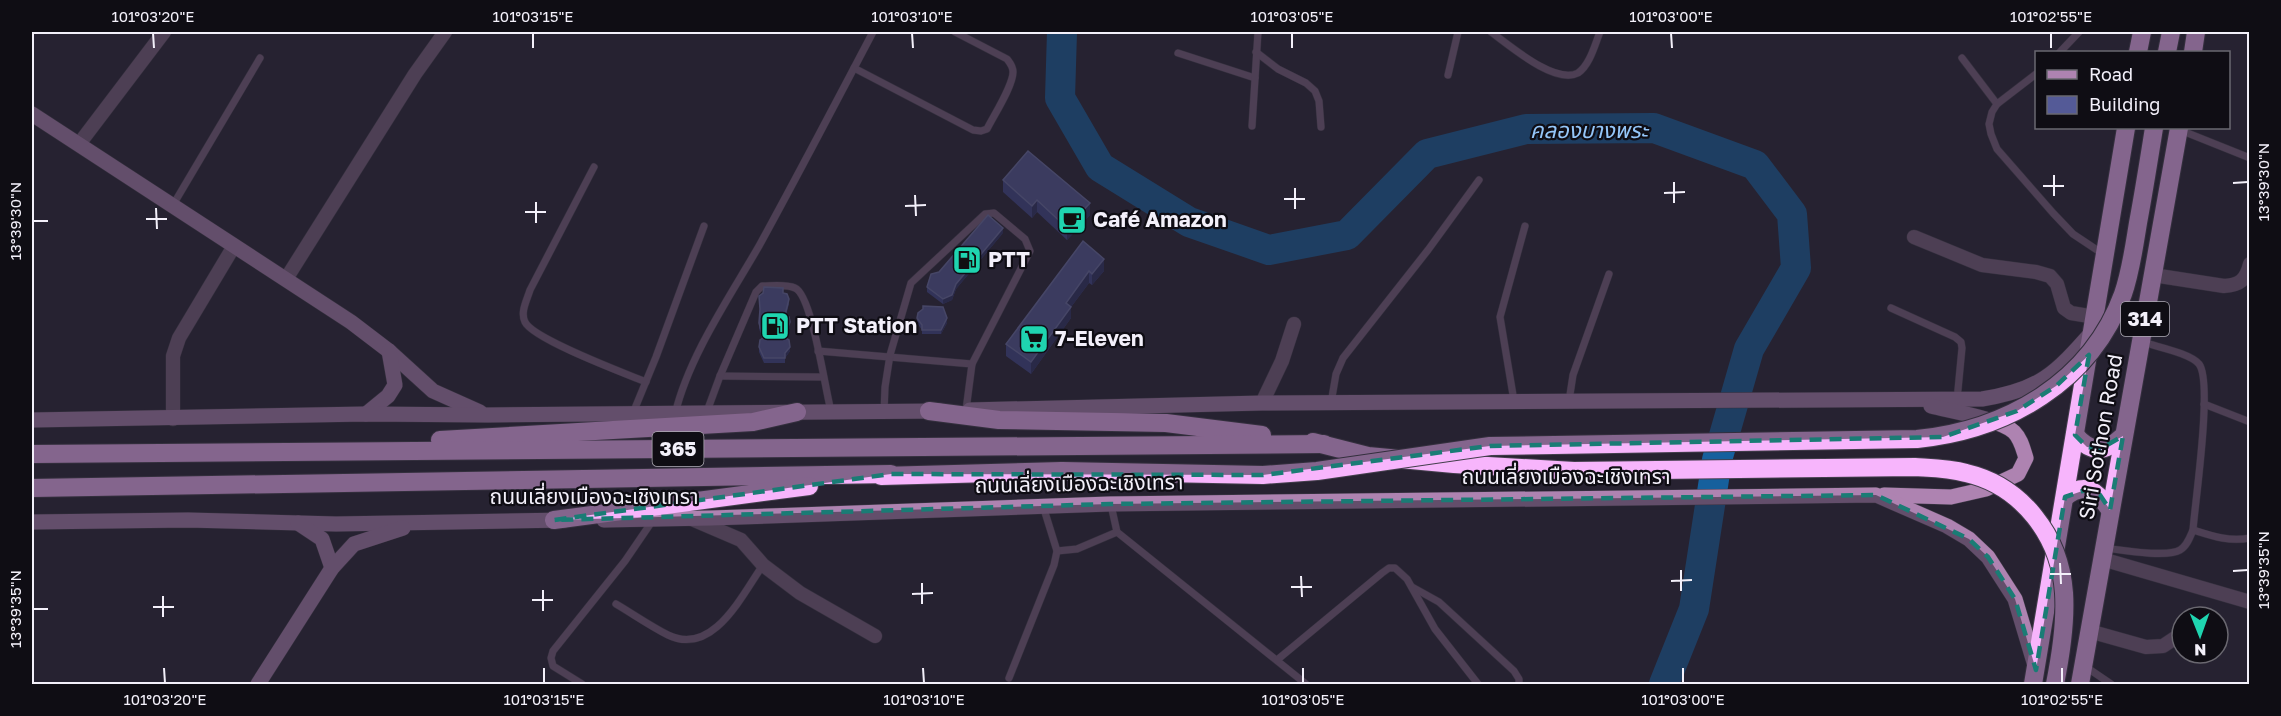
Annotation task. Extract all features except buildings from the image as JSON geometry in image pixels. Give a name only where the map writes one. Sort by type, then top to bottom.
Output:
[{"type":"highway","points":[[2139,51],[2142,32]]},
{"type":"highway","points":[[2167,51],[2171,32]]},
{"type":"highway","points":[[2193,51],[2196,32]]},
{"type":"highway","name":"Siri Sothon Road","points":[[2034,677],[2126,129]]},
{"type":"highway","points":[[554,520],[891,474],[1062,471],[1263,475],[1317,471],[1490,446],[1917,439],[1942,436],[1984,426],[2017,411],[2056,386],[2084,361],[2108,327],[2128,276],[2154,129]]},
{"type":"highway","name":"Siri Sothon Road","points":[[2080,684],[2179,129]]},
{"type":"highway","points":[[929,411],[999,420],[1166,423],[1324,444],[1368,456],[1454,464],[1574,471],[1916,467],[1942,468],[1985,478],[2008,491],[2029,508],[2049,538],[2056,556],[2064,591],[2064,609],[2055,684]]},
{"type":"highway","points":[[195,453],[753,422],[797,412]]},
{"type":"highway","points":[[2075,435],[2087,447],[2100,449],[2113,446],[2123,436]]},
{"type":"highway","name":"ถนนเลี่ยงเมืองฉะเชิงเทรา","points":[[32,454],[1324,444]]},
{"type":"highway","name":"ถนนเลี่ยงเมืองฉะเชิงเทรา","points":[[32,488],[891,474]]},
{"type":"highway","points":[[2065,497],[2073,491],[2088,489],[2100,495],[2110,510]]},
{"type":"main road","points":[[32,114],[351,322],[389,351],[434,391],[488,415]]},
{"type":"main road","name":"365","points":[[32,420],[366,414],[884,412],[1262,403],[1958,400],[2010,394],[2026,389],[2063,364],[2094,324]]},
{"type":"main road","points":[[366,414],[388,396],[395,385],[389,351]]},
{"type":"main road","points":[[1876,495],[1951,497],[1986,489],[2018,474],[2026,458],[2021,442],[2013,431],[1999,424],[1967,414],[1896,399]]},
{"type":"main road","name":"ถนนเลี่ยงเมืองฉะเชิงเทรา","points":[[32,522],[188,520],[298,523],[653,520],[1110,504],[1876,495],[1962,535],[1988,557],[2015,599],[2034,677]]},
{"type":"main road","points":[[258,684],[332,567],[354,544],[401,528],[487,520]]},
{"type":"main road","points":[[298,523],[322,539],[332,567]]},
{"type":"street","points":[[79,144],[164,32]]},
{"type":"street","points":[[286,279],[415,74],[445,32]]},
{"type":"street","points":[[1914,237],[1982,265],[2050,276],[2057,285],[2064,308],[2094,324]]},
{"type":"street","points":[[173,418],[173,356],[179,338],[234,246]]},
{"type":"street","points":[[2153,275],[2234,286],[2242,282],[2250,264]]},
{"type":"street","points":[[1262,403],[1282,361],[1294,324]]},
{"type":"street","points":[[690,518],[741,540],[763,565],[800,593],[875,636]]},
{"type":"street","points":[[2103,554],[2250,602]]},
{"type":"street","points":[[2089,631],[2146,647],[2163,646],[2170,641]]},
{"type":"lane","points":[[675,414],[681,388],[799,174],[873,32]]},
{"type":"lane","points":[[854,68],[973,130],[987,129],[1009,85],[1013,74],[1012,65],[1007,59],[955,32]]},
{"type":"lane","points":[[1252,126],[1258,32]]},
{"type":"lane","points":[[1448,75],[1458,32]]},
{"type":"lane","points":[[1491,32],[1552,73],[1566,76],[1577,73],[1584,67],[1600,32]]},
{"type":"lane","points":[[2061,51],[2079,32]]},
{"type":"lane","points":[[1256,52],[1278,69],[1306,83],[1315,91],[1319,101],[1321,128]]},
{"type":"lane","points":[[1178,53],[1255,78]]},
{"type":"lane","points":[[172,206],[260,58]]},
{"type":"lane","points":[[1962,58],[1997,104]]},
{"type":"lane","points":[[2035,76],[1997,104],[1992,112],[1989,124],[1997,149],[2073,234],[2105,256]]},
{"type":"lane","points":[[2181,129],[2250,158]]},
{"type":"lane","points":[[594,168],[530,290],[523,312],[525,321],[530,328],[545,337],[592,360],[646,382]]},
{"type":"lane","points":[[1331,403],[1336,375],[1343,358],[1428,250],[1479,180]]},
{"type":"lane","points":[[884,412],[890,356],[911,283],[985,214],[994,213],[1025,239],[1030,251],[972,363],[966,410]]},
{"type":"lane","points":[[633,413],[704,226]]},
{"type":"lane","points":[[1514,401],[1500,317],[1525,226]]},
{"type":"lane","points":[[1569,401],[1573,375],[1609,274]]},
{"type":"lane","points":[[706,414],[756,292],[762,286],[796,288],[804,295],[831,411]]},
{"type":"lane","points":[[1891,308],[1955,337],[1960,342],[1962,348],[1958,400]]},
{"type":"lane","points":[[2103,554],[2167,553],[2180,550],[2189,541],[2193,530],[2204,404],[2204,376],[2199,364],[2191,357],[2141,342]]},
{"type":"lane","points":[[818,351],[972,363]]},
{"type":"lane","points":[[720,376],[822,377]]},
{"type":"lane","points":[[2204,404],[2250,422]]},
{"type":"lane","points":[[1110,504],[1117,532],[1306,684]]},
{"type":"lane","points":[[1009,678],[1049,581],[1057,551],[1043,506]]},
{"type":"lane","points":[[582,684],[553,666],[551,658],[553,651],[625,561],[653,520]]},
{"type":"lane","points":[[2193,530],[2222,539],[2250,538]]},
{"type":"lane","points":[[1057,551],[1077,549],[1117,532]]},
{"type":"lane","points":[[616,604],[670,636],[687,640],[704,637],[722,623],[763,565]]},
{"type":"lane","points":[[1277,660],[1389,568],[1395,568],[1401,572],[1435,629],[1478,684]]},
{"type":"lane","points":[[1410,586],[1439,602],[1514,671],[1519,684]]},
{"type":"lane","points":[[2084,666],[2111,684]]},
{"type":"highlighted area","points":[[2089,355],[2075,435],[2087,447],[2100,449],[2123,436],[2110,510],[2100,495],[2088,489],[2065,497],[2036,670],[2015,599],[1988,557],[1969,539],[1876,495],[1110,504],[554,520],[891,474],[1263,475],[1490,446],[1943,437],[2017,411],[2056,386]]},
{"type":"waterway","name":"คลองบางพระ","points":[[1062,32],[1060,98],[1100,167],[1189,222],[1269,250],[1347,235],[1427,154],[1526,129],[1654,128],[1755,165],[1792,214],[1796,268],[1749,349],[1717,460],[1694,609],[1664,684]]},
{"type":"place","name":"Café Amazon","points":[[1072,220]]},
{"type":"place","name":"PTT","points":[[967,260]]},
{"type":"place","name":"PTT Station","points":[[775,326]]},
{"type":"place","name":"7-Eleven","points":[[1034,339]]}]
